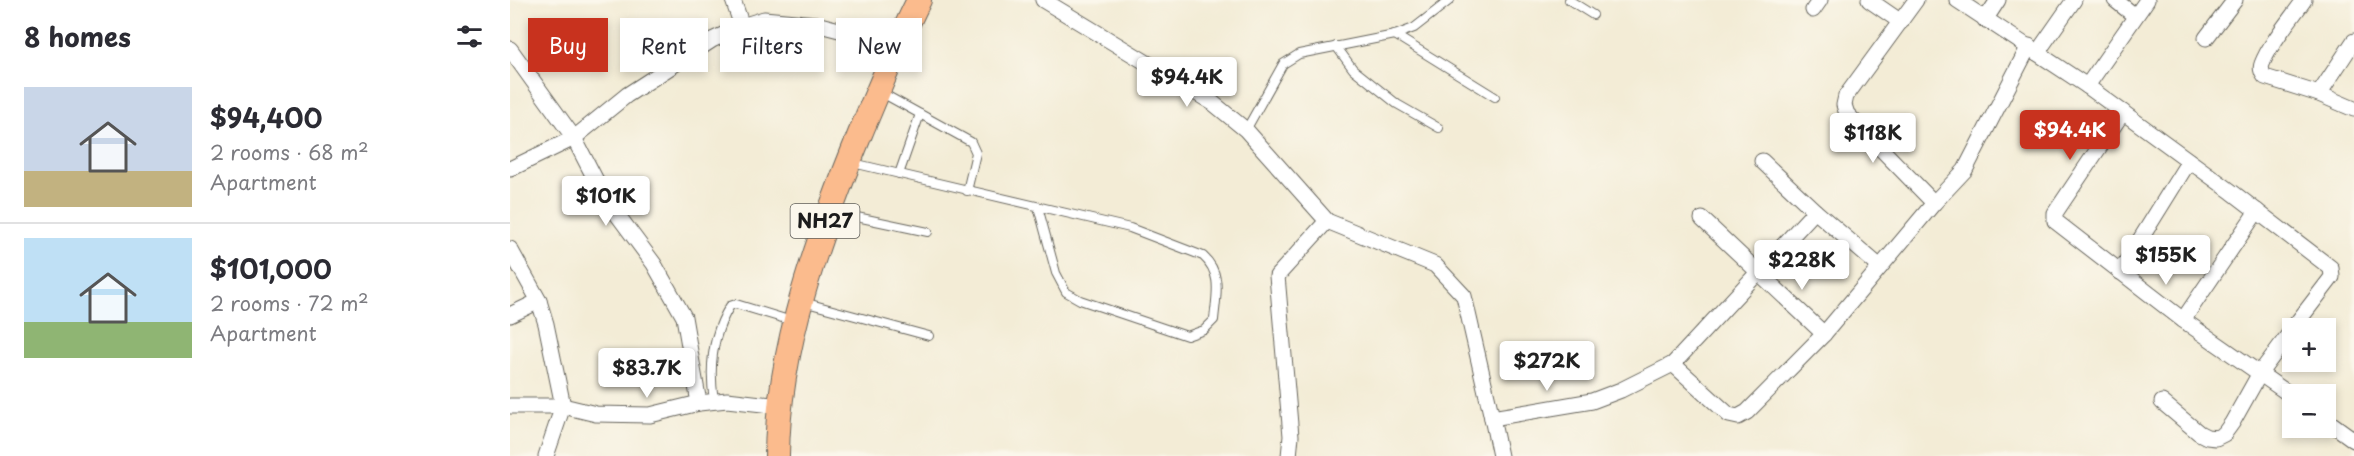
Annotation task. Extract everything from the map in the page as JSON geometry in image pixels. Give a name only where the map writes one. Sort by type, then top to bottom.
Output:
[{"type":"highway","name":"NH27","points":[[910,18],[919,0]]},
{"type":"highway","name":"NH27","points":[[777,456],[780,406],[799,312],[828,212],[886,72]]},
{"type":"street","points":[[734,0],[740,18]]},
{"type":"street","points":[[1043,0],[1213,104],[1246,130],[1327,221],[1435,265],[1464,296],[1500,456]]},
{"type":"street","points":[[1869,0],[1901,22]]},
{"type":"street","points":[[1916,0],[1846,96],[1844,105],[1847,114],[1935,203]]},
{"type":"street","points":[[1957,0],[2123,112],[2257,211],[2333,271],[2332,277],[2301,318]]},
{"type":"street","points":[[1985,20],[1998,0]]},
{"type":"street","points":[[1673,364],[1729,415],[1738,417],[1747,412],[1824,334],[1965,170],[2033,50],[2074,0]]},
{"type":"street","points":[[2115,0],[2135,16]]},
{"type":"street","points":[[2086,86],[2146,0]]},
{"type":"street","points":[[2206,38],[2235,0]]},
{"type":"street","points":[[2304,0],[2262,64],[2261,71],[2265,77],[2319,94],[2354,109]]},
{"type":"street","points":[[510,169],[574,138],[627,95],[720,36]]},
{"type":"street","points":[[2319,94],[2354,41]]},
{"type":"street","points":[[510,49],[574,138],[605,198],[654,264],[684,317],[707,402]]},
{"type":"street","points":[[2123,112],[2055,213],[2055,221],[2183,320],[2282,389]]},
{"type":"street","points":[[1762,161],[1880,267]]},
{"type":"street","points":[[2120,272],[2189,161]]},
{"type":"street","points":[[1492,418],[1592,401],[1621,390],[1673,364],[1815,211]]},
{"type":"street","points":[[2183,320],[2257,211]]},
{"type":"street","points":[[1702,219],[1824,334]]},
{"type":"street","points":[[1289,456],[1291,436],[1277,276],[1327,221]]},
{"type":"street","points":[[510,249],[539,301],[563,406],[546,456]]},
{"type":"street","points":[[510,315],[539,301]]},
{"type":"street","points":[[2162,402],[2199,433],[2216,438],[2224,434],[2232,423],[2260,373],[2282,344]]},
{"type":"street","points":[[510,406],[563,406],[596,414],[650,415],[707,402],[727,400],[780,406]]},
{"type":"street","points":[[2336,427],[2354,440]]},
{"type":"lane","points":[[1246,130],[1283,64],[1299,54],[1395,35],[1414,28],[1450,0]]},
{"type":"lane","points":[[1569,0],[1593,15]]},
{"type":"lane","points":[[1395,35],[1495,97]]},
{"type":"lane","points":[[1336,46],[1353,69],[1388,97],[1439,128]]},
{"type":"lane","points":[[878,91],[970,141],[976,153],[967,191]]},
{"type":"lane","points":[[899,174],[920,114]]},
{"type":"lane","points":[[849,162],[1130,228],[1203,256],[1212,264],[1218,277],[1214,320],[1204,330],[1187,336],[1080,300],[1066,292],[1056,273],[1038,207]]},
{"type":"lane","points":[[828,212],[928,232]]},
{"type":"lane","points":[[707,402],[712,360],[722,318],[730,306],[736,304],[799,312],[929,336]]}]
